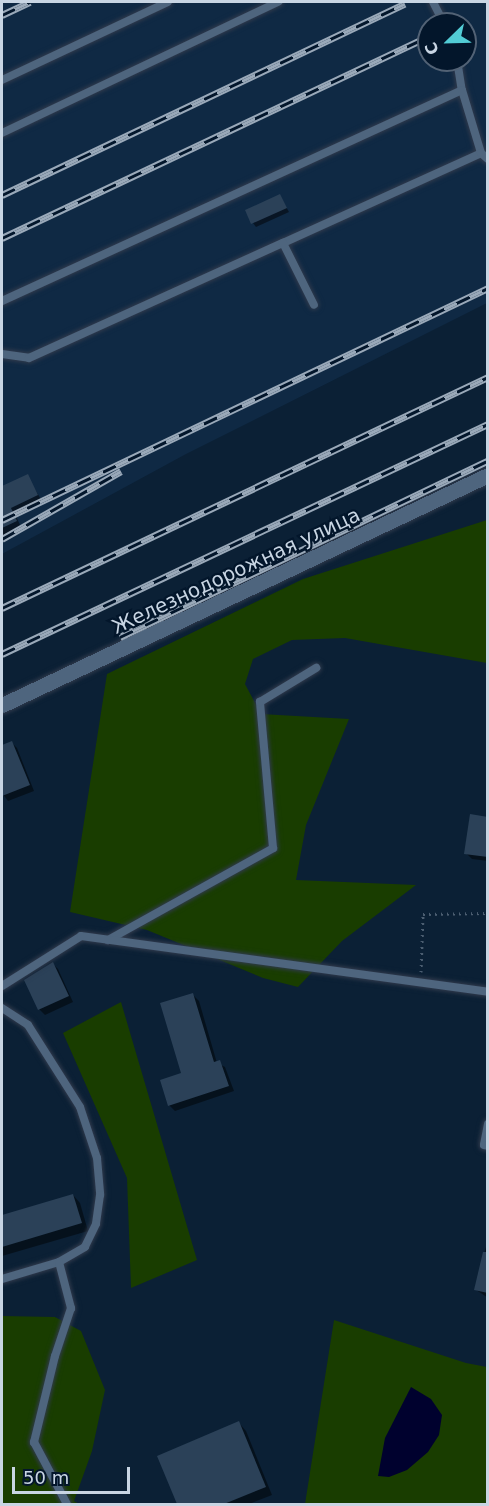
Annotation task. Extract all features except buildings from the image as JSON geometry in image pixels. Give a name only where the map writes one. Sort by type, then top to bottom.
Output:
[{"type":"street","name":"Железнодорожная улица","points":[[2,705],[488,475]]},
{"type":"lane","points":[[2,80],[168,2]]},
{"type":"lane","points":[[2,133],[279,2]]},
{"type":"lane","points":[[2,354],[29,358],[484,156],[462,90],[459,72]]},
{"type":"lane","points":[[2,301],[462,90]]},
{"type":"lane","points":[[284,243],[314,305]]},
{"type":"lane","points":[[107,940],[273,848],[260,702],[316,668]]},
{"type":"lane","points":[[2,986],[81,936],[488,992]]},
{"type":"lane","points":[[2,1008],[28,1025],[80,1107],[97,1158],[100,1196],[96,1224],[85,1247],[59,1262],[2,1279]]},
{"type":"lane","points":[[488,1124],[484,1145],[488,1146]]},
{"type":"lane","points":[[59,1262],[70,1308],[55,1356],[34,1442],[67,1504]]},
{"type":"path","points":[[420,982],[423,914],[488,913]]},
{"type":"shaded area","points":[[2,2],[487,2],[487,303],[186,454],[2,554]]},
{"type":"shaded area","points":[[411,1387],[431,1399],[442,1415],[439,1435],[428,1452],[407,1470],[389,1477],[378,1476],[385,1438]]},
{"type":"green space","points":[[487,520],[487,663],[345,638],[292,640],[253,659],[245,684],[261,714],[349,719],[306,825],[296,880],[416,885],[342,941],[298,987],[263,978],[147,930],[70,912],[107,674],[303,579]]},
{"type":"green space","points":[[121,1002],[197,1260],[131,1288],[127,1178],[63,1033]]},
{"type":"green space","points":[[2,1316],[55,1317],[81,1331],[105,1390],[92,1451],[74,1501],[79,1504],[2,1504]]},
{"type":"green space","points":[[334,1320],[466,1363],[487,1367],[487,1504],[305,1504]]},
{"type":"railway","points":[[2,15],[30,2]]},
{"type":"railway","points":[[2,195],[405,4]]},
{"type":"railway","points":[[2,238],[417,42]]},
{"type":"railway","points":[[2,520],[488,288]]},
{"type":"railway","points":[[2,608],[488,377]]},
{"type":"railway","points":[[2,654],[488,424]]},
{"type":"railway","points":[[120,637],[488,461]]},
{"type":"railway","points":[[2,539],[121,471]]}]
